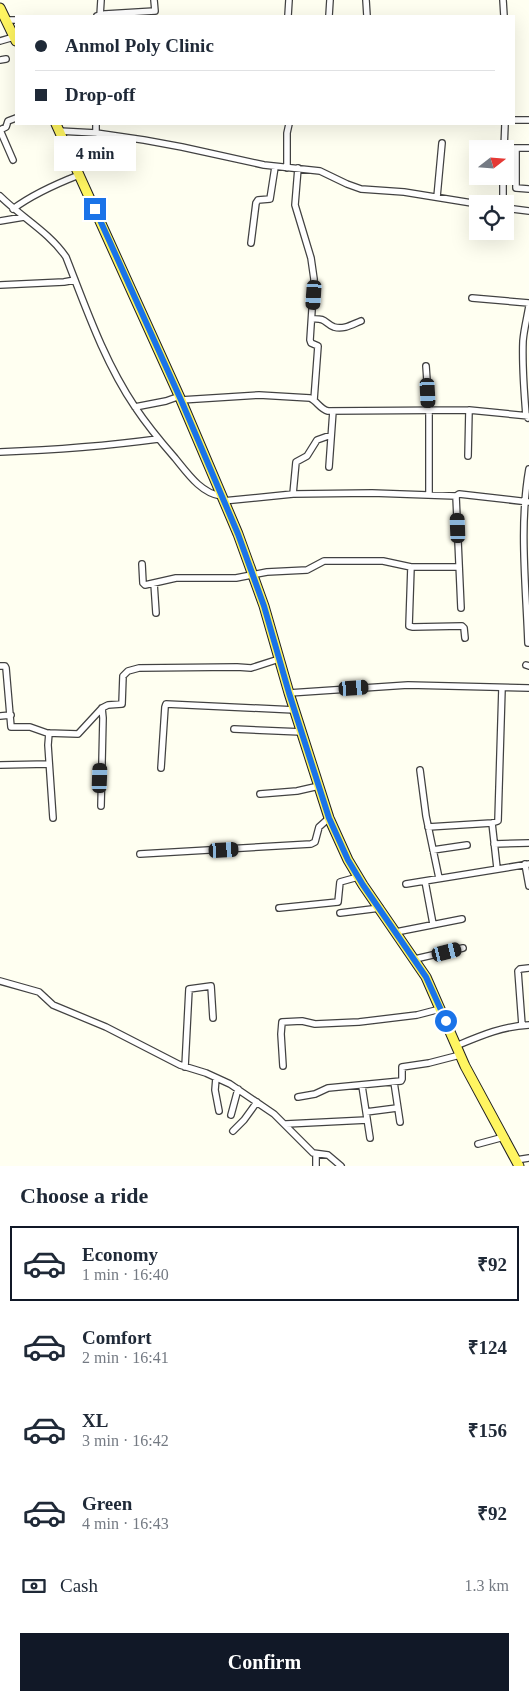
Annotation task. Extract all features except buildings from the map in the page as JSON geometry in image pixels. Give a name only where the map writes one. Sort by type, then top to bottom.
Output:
[{"type":"main road","points":[[0,8],[15,39]]},
{"type":"main road","points":[[58,128],[180,398],[252,575],[264,606],[289,693],[329,818],[358,877],[426,977],[458,1050],[518,1163]]},
{"type":"street","points":[[99,15],[101,0]]},
{"type":"street","points":[[112,15],[156,14],[154,0]]},
{"type":"street","points":[[288,15],[289,0]]},
{"type":"street","points":[[329,15],[330,0]]},
{"type":"street","points":[[366,0],[367,15]]},
{"type":"street","points":[[503,0],[504,15]]},
{"type":"street","points":[[6,20],[15,20]]},
{"type":"street","points":[[0,41],[15,39]]},
{"type":"street","points":[[13,160],[0,130],[6,127],[8,121],[15,118]]},
{"type":"street","points":[[515,120],[529,120]]},
{"type":"street","points":[[96,125],[96,133]]},
{"type":"street","points":[[287,168],[289,125]]},
{"type":"street","points":[[504,140],[505,125]]},
{"type":"street","points":[[58,128],[182,147],[275,167],[320,171],[361,189],[404,192],[469,202]]},
{"type":"street","points":[[437,197],[442,143]]},
{"type":"street","points":[[529,148],[516,148],[515,185],[518,189],[529,189]]},
{"type":"street","points":[[251,243],[256,203],[258,200],[270,199],[275,167]]},
{"type":"street","points":[[298,168],[295,201],[313,266],[314,295],[310,340],[311,343],[318,346],[314,400]]},
{"type":"street","points":[[13,209],[27,199],[58,183],[79,175]]},
{"type":"street","points":[[0,196],[54,242],[66,257],[93,328],[135,407],[158,439],[203,489],[213,495],[222,499],[293,494],[372,493],[456,496],[459,494],[527,502]]},
{"type":"street","points":[[514,209],[529,211]]},
{"type":"street","points":[[0,220],[24,217]]},
{"type":"street","points":[[0,285],[74,280]]},
{"type":"street","points":[[135,407],[180,398],[259,394],[310,398],[322,409],[333,411],[469,410],[528,417],[523,341],[529,305],[472,298]]},
{"type":"street","points":[[312,319],[323,319],[334,326],[344,328],[361,321]]},
{"type":"street","points":[[426,366],[429,410],[429,495]]},
{"type":"street","points":[[468,456],[469,410]]},
{"type":"street","points":[[328,467],[333,411]]},
{"type":"street","points":[[293,494],[296,462],[309,454],[317,440],[331,435]]},
{"type":"street","points":[[0,452],[57,450],[158,439]]},
{"type":"street","points":[[528,643],[524,550],[529,469]]},
{"type":"street","points":[[456,496],[461,608]]},
{"type":"street","points":[[142,564],[144,584],[176,578],[236,578],[267,572],[307,570],[324,561],[383,561],[411,567],[459,567]]},
{"type":"street","points":[[411,567],[409,626],[462,626],[465,638]]},
{"type":"street","points":[[154,583],[156,613]]},
{"type":"street","points":[[0,666],[5,666],[6,668],[12,728],[30,727],[49,733],[78,734],[102,708],[108,705],[122,704],[123,676],[128,671],[139,668],[251,668],[279,659]]},
{"type":"street","points":[[289,693],[408,685],[529,688]]},
{"type":"street","points":[[428,827],[492,823],[500,818],[502,688]]},
{"type":"street","points":[[161,768],[166,704],[295,710]]},
{"type":"street","points":[[100,806],[102,708]]},
{"type":"street","points":[[0,716],[11,715]]},
{"type":"street","points":[[234,729],[302,732]]},
{"type":"street","points":[[49,733],[53,818]]},
{"type":"street","points":[[0,765],[49,764]]},
{"type":"street","points":[[420,770],[428,827],[439,878]]},
{"type":"street","points":[[260,794],[297,791],[319,786]]},
{"type":"street","points":[[140,854],[311,844],[315,842],[320,827],[329,818]]},
{"type":"street","points":[[492,823],[497,868]]},
{"type":"street","points":[[494,844],[529,843]]},
{"type":"street","points":[[433,850],[466,845]]},
{"type":"street","points":[[406,884],[527,864],[529,886]]},
{"type":"street","points":[[279,908],[338,902],[340,882],[358,877]]},
{"type":"street","points":[[425,881],[433,924]]},
{"type":"street","points":[[340,913],[380,908]]},
{"type":"street","points":[[396,932],[462,919]]},
{"type":"street","points":[[415,959],[463,948]]},
{"type":"street","points":[[298,1097],[315,1094],[328,1088],[362,1086],[402,1080],[402,1068],[429,1063],[494,1031],[526,1025],[518,972],[520,969],[529,968]]},
{"type":"street","points":[[0,981],[39,992],[53,1006],[106,1027],[185,1067],[216,1078],[238,1089],[274,1114],[316,1154],[328,1155],[341,1166]]},
{"type":"street","points":[[185,1067],[189,989],[211,986],[213,1018]]},
{"type":"street","points":[[284,1066],[281,1034],[282,1022],[302,1021],[321,1024],[359,1022],[417,1015],[440,1008]]},
{"type":"street","points":[[216,1078],[215,1090],[219,1111]]},
{"type":"street","points":[[394,1082],[400,1122]]},
{"type":"street","points":[[362,1086],[370,1138]]},
{"type":"street","points":[[231,1115],[238,1089]]},
{"type":"street","points":[[233,1131],[257,1102]]},
{"type":"street","points":[[366,1112],[398,1108]]},
{"type":"street","points":[[286,1124],[367,1120]]},
{"type":"street","points":[[478,1144],[504,1137]]},
{"type":"street","points":[[316,1154],[316,1166]]},
{"type":"street","points":[[518,1163],[529,1158]]},
{"type":"route","points":[[95,209],[181,400],[238,534],[264,606],[289,693],[329,818],[348,860],[363,885],[426,977],[446,1021]]}]
